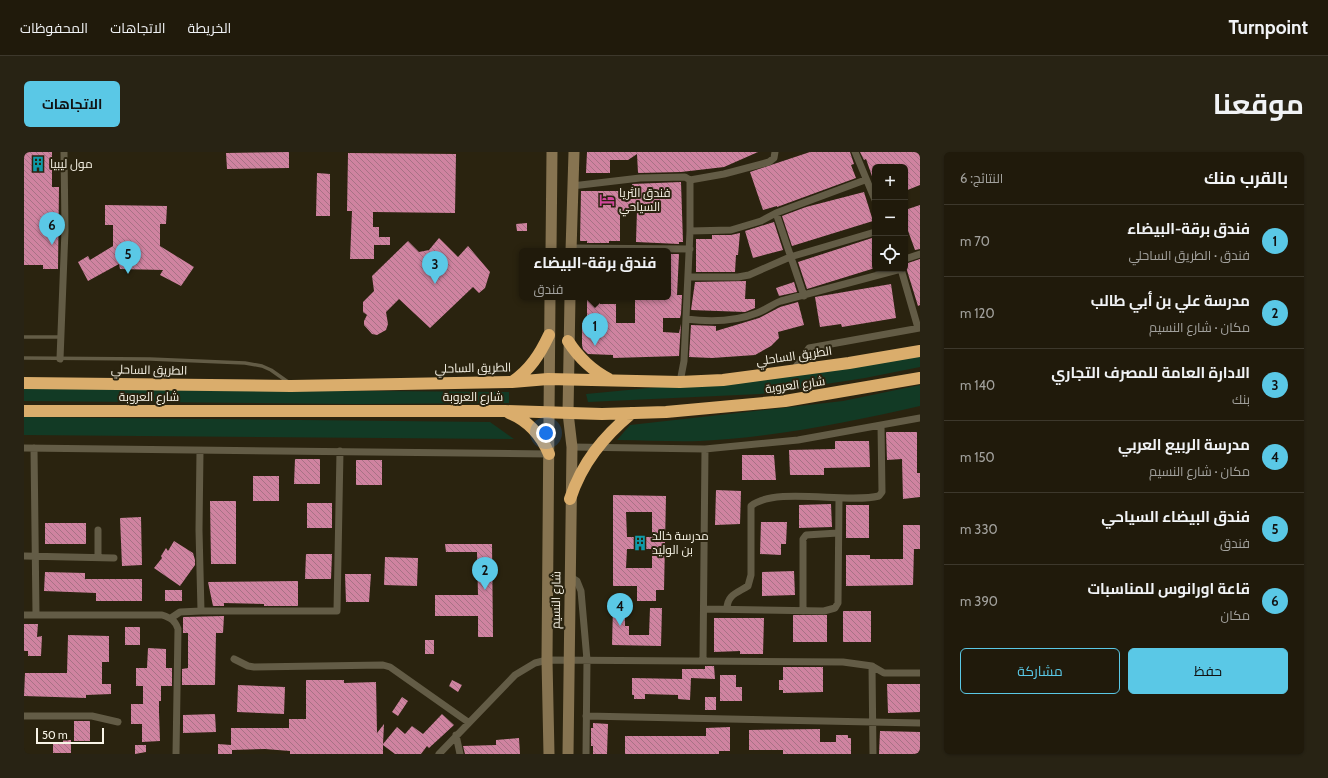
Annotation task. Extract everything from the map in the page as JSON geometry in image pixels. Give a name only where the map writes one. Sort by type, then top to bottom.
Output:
[{"type":"highway","points":[[512,382],[529,367],[537,357],[549,335]]},
{"type":"highway","points":[[568,341],[582,360],[600,374],[611,379]]},
{"type":"highway","name":"الطريق الساحلي","points":[[24,383],[292,386],[512,382],[548,379],[611,379],[680,382],[723,380],[793,371],[920,351]]},
{"type":"highway","name":"شارع العروبة","points":[[24,411],[505,411],[549,413],[632,413],[720,408],[785,401],[920,378]]},
{"type":"highway","points":[[505,411],[527,423],[540,437],[549,454]]},
{"type":"highway","points":[[570,499],[583,468],[597,447],[632,413]]},
{"type":"street","points":[[60,359],[66,230],[64,152]]},
{"type":"street","points":[[551,248],[552,152]]},
{"type":"street","points":[[571,248],[574,152]]},
{"type":"street","points":[[572,186],[640,178],[685,177],[690,180],[724,174],[769,162],[774,158],[775,152]]},
{"type":"street","points":[[854,152],[872,194]]},
{"type":"street","points":[[680,382],[684,361],[689,277],[690,180]]},
{"type":"street","points":[[690,231],[731,230],[760,221],[776,213],[865,180]]},
{"type":"street","points":[[776,213],[804,296]]},
{"type":"street","points":[[689,277],[738,277],[749,275],[790,257],[872,233]]},
{"type":"street","points":[[671,249],[690,249]]},
{"type":"street","points":[[908,258],[920,254]]},
{"type":"street","points":[[686,319],[727,321],[756,314],[767,309],[770,305],[781,301],[890,272]]},
{"type":"street","points":[[793,371],[809,348],[919,328],[902,272]]},
{"type":"street","name":"شارع النسيم","points":[[549,754],[547,660],[549,454],[548,379],[550,300]]},
{"type":"street","name":"شارع النسيم","points":[[568,754],[570,499],[572,447],[568,413],[570,300]]},
{"type":"street","points":[[572,447],[705,449],[798,440],[920,418]]},
{"type":"street","points":[[727,609],[727,602],[732,595],[748,586],[751,575],[751,506],[757,502],[784,497],[873,498],[879,496],[882,492],[881,425]]},
{"type":"street","points":[[24,448],[549,454]]},
{"type":"street","points":[[34,448],[36,614]]},
{"type":"street","points":[[703,661],[705,449]]},
{"type":"street","points":[[200,451],[198,530],[201,610]]},
{"type":"street","points":[[170,618],[180,612],[201,610],[337,611],[340,451]]},
{"type":"street","points":[[704,609],[803,611],[832,610],[838,602],[839,498]]},
{"type":"street","points":[[98,530],[98,557]]},
{"type":"street","points":[[803,611],[803,539],[806,535],[838,533]]},
{"type":"street","points":[[24,556],[114,558]]},
{"type":"street","points":[[569,576],[577,582],[580,588],[587,660],[586,754]]},
{"type":"street","points":[[24,615],[162,616],[170,618],[176,622],[178,630],[176,754]]},
{"type":"street","points":[[234,658],[248,666],[254,667],[383,665],[390,667],[468,722]]},
{"type":"street","points":[[439,754],[514,675],[535,663],[547,660],[842,662],[872,666],[884,673],[920,673]]},
{"type":"street","points":[[872,666],[873,754]]},
{"type":"street","points":[[24,716],[92,716],[118,722]]},
{"type":"street","points":[[586,716],[920,723]]},
{"type":"street","points":[[456,735],[460,754]]},
{"type":"lane","points":[[24,337],[60,337]]},
{"type":"lane","points":[[24,358],[150,359],[245,363],[262,366],[271,370],[292,386]]},
{"type":"green space","points":[[920,355],[920,367],[865,378],[760,394],[588,402],[586,394],[827,371]]},
{"type":"green space","points":[[920,385],[920,406],[839,423],[754,437],[700,441],[617,440],[630,425],[843,401]]},
{"type":"green space","points":[[24,388],[509,392],[509,403],[356,404],[24,401]]},
{"type":"green space","points":[[24,417],[490,422],[514,439],[24,435]]},
{"type":"building","points":[[24,152],[52,152],[52,187],[59,187],[58,269],[43,269],[43,265],[24,265]]},
{"type":"building","points":[[289,152],[289,168],[227,169],[226,153]]},
{"type":"building","points":[[587,152],[758,152],[724,167],[681,172],[638,173],[637,154],[628,160],[610,160],[610,173],[586,173]]},
{"type":"building","points":[[810,152],[850,152],[854,164],[851,165],[856,178],[777,207],[763,210],[750,172]]},
{"type":"building","points":[[860,152],[920,152],[920,185],[908,190],[908,164],[872,164],[872,176],[866,159],[864,160]]},
{"type":"building","points":[[348,153],[456,154],[455,213],[373,212],[373,227],[379,227],[379,237],[390,237],[390,245],[374,245],[374,259],[350,259],[352,211],[347,211]]},
{"type":"building","points":[[317,173],[330,174],[330,216],[316,216]]},
{"type":"building","points":[[681,182],[683,242],[679,242],[679,244],[636,242],[637,210],[620,211],[620,241],[609,241],[609,243],[587,243],[587,241],[580,241],[581,191],[632,191],[632,184]]},
{"type":"building","points":[[864,192],[872,221],[792,246],[782,216],[806,207]]},
{"type":"building","points":[[105,205],[167,206],[166,224],[160,224],[160,246],[194,267],[181,286],[160,275],[163,270],[120,269],[119,264],[88,281],[78,262],[88,256],[90,260],[113,246],[113,225],[105,225]]},
{"type":"building","points":[[920,205],[920,249],[915,250],[908,231],[908,209]]},
{"type":"building","points":[[774,222],[783,250],[753,258],[745,231]]},
{"type":"building","points":[[527,223],[527,231],[517,231],[516,224]]},
{"type":"building","points":[[740,233],[735,272],[696,272],[696,239],[712,239],[712,235],[731,235]]},
{"type":"building","points":[[439,238],[458,257],[468,246],[490,272],[485,288],[479,293],[473,287],[430,328],[399,299],[386,312],[388,324],[386,330],[377,335],[372,334],[364,325],[367,315],[363,312],[363,302],[374,291],[372,276],[408,241],[419,252],[429,250]]},
{"type":"building","points":[[872,238],[872,269],[807,289],[798,262]]},
{"type":"building","points":[[671,254],[679,254],[677,295],[682,295],[681,314],[680,318],[663,318],[663,332],[679,333],[681,324],[679,356],[613,358],[613,355],[588,354],[583,349],[582,323],[587,323],[587,300],[600,300],[600,304],[616,304],[616,323],[635,323],[635,300],[671,300]]},
{"type":"building","points":[[920,259],[920,305],[918,306],[907,272],[908,263]]},
{"type":"building","points":[[746,281],[745,299],[755,299],[755,308],[745,312],[691,310],[695,282]]},
{"type":"building","points":[[794,282],[797,292],[779,296],[776,288]]},
{"type":"building","points":[[891,284],[896,318],[842,327],[841,324],[820,327],[815,297]]},
{"type":"building","points":[[798,302],[804,325],[778,332],[779,338],[771,346],[755,355],[712,358],[689,357],[691,325],[716,326],[716,331],[759,318],[780,307]]},
{"type":"building","points":[[886,432],[917,432],[917,473],[920,473],[920,497],[903,499],[902,459],[887,460]]},
{"type":"building","points":[[835,441],[869,441],[870,467],[824,468],[824,475],[790,475],[789,450],[835,449]]},
{"type":"building","points":[[742,455],[774,455],[776,480],[742,480]]},
{"type":"building","points":[[295,459],[320,459],[320,484],[294,484]]},
{"type":"building","points":[[356,460],[382,460],[382,485],[356,485]]},
{"type":"building","points":[[253,476],[279,476],[279,501],[253,501]]},
{"type":"building","points":[[716,490],[741,491],[740,524],[715,525]]},
{"type":"building","name":"مدرسة خالد بن الوليد","points":[[613,495],[666,496],[664,590],[656,590],[656,601],[637,601],[637,586],[613,586]],"holes":[[[626,512],[652,512],[652,537],[627,537]],[[627,549],[652,549],[652,568],[626,568]]]},
{"type":"building","points":[[210,501],[236,501],[236,564],[211,564]]},
{"type":"building","points":[[307,503],[332,503],[332,528],[307,528]]},
{"type":"building","points":[[831,504],[832,527],[799,528],[799,505]]},
{"type":"building","points":[[846,505],[869,505],[869,538],[846,538]]},
{"type":"building","points":[[141,517],[142,565],[122,566],[120,518]]},
{"type":"building","points":[[761,522],[787,522],[786,544],[781,544],[781,555],[760,554]]},
{"type":"building","points":[[45,523],[86,523],[86,544],[45,544]]},
{"type":"building","points":[[903,525],[920,525],[920,549],[914,549],[913,585],[846,586],[846,555],[870,555],[870,559],[903,559]]},
{"type":"building","points":[[174,541],[193,553],[195,560],[195,565],[180,586],[154,568],[162,558],[161,556],[166,548],[168,551]]},
{"type":"building","points":[[445,544],[492,544],[493,637],[478,637],[478,616],[435,616],[435,595],[478,595],[477,552],[446,552]]},
{"type":"building","points":[[306,554],[332,554],[331,579],[305,579]]},
{"type":"building","points":[[385,557],[418,558],[417,586],[384,585]]},
{"type":"building","points":[[794,571],[795,595],[762,596],[762,572]]},
{"type":"building","points":[[45,572],[85,573],[85,579],[142,579],[142,601],[96,601],[96,593],[44,591]]},
{"type":"building","points":[[345,574],[371,574],[369,602],[346,602]]},
{"type":"building","points":[[298,581],[298,606],[264,606],[264,604],[224,603],[224,606],[213,606],[208,582]]},
{"type":"building","points":[[165,590],[182,590],[182,601],[165,601]]},
{"type":"building","points":[[613,607],[625,607],[625,626],[629,626],[629,635],[649,635],[650,608],[662,608],[661,646],[612,645]]},
{"type":"building","points":[[843,611],[871,611],[871,642],[843,642]]},
{"type":"building","points":[[793,615],[827,615],[827,642],[793,642]]},
{"type":"building","points":[[224,616],[223,633],[216,633],[215,685],[182,685],[182,669],[188,668],[188,633],[183,633],[183,617]]},
{"type":"building","points":[[714,618],[764,618],[763,654],[740,654],[740,651],[714,652]]},
{"type":"building","points":[[24,624],[38,624],[37,637],[42,636],[41,656],[28,656],[28,651],[24,651]]},
{"type":"building","points":[[125,627],[140,627],[140,645],[125,645]]},
{"type":"building","points":[[68,635],[109,636],[109,662],[102,662],[102,684],[111,684],[111,694],[86,695],[86,698],[24,696],[25,673],[67,673]]},
{"type":"building","points":[[425,640],[434,640],[434,654],[425,654]]},
{"type":"building","points":[[148,648],[166,649],[166,668],[172,668],[172,686],[161,686],[161,701],[159,701],[160,741],[142,742],[142,724],[131,724],[131,704],[143,704],[143,686],[136,686],[136,668],[147,668]]},
{"type":"building","points":[[705,666],[714,666],[715,679],[691,678],[690,700],[678,699],[678,695],[645,694],[645,699],[634,699],[634,695],[632,695],[632,678],[682,679],[682,669],[705,669]]},
{"type":"building","points":[[783,667],[823,667],[823,692],[783,693],[783,690],[779,690],[779,680],[783,680]]},
{"type":"building","points":[[720,675],[736,675],[736,687],[742,687],[742,701],[720,701]]},
{"type":"building","points":[[306,680],[344,680],[344,683],[376,682],[377,733],[384,724],[383,744],[397,727],[405,734],[412,726],[423,734],[442,714],[454,725],[429,748],[427,746],[421,754],[395,754],[383,745],[383,754],[290,754],[290,751],[265,749],[232,750],[232,754],[218,754],[218,744],[231,745],[231,728],[289,728],[289,719],[306,719]]},
{"type":"building","points":[[452,680],[462,685],[458,692],[449,686]]},
{"type":"building","points":[[887,684],[920,684],[920,712],[888,713]]},
{"type":"building","points":[[238,685],[285,687],[284,714],[237,712]]},
{"type":"building","points":[[402,697],[408,701],[398,716],[392,712]]},
{"type":"building","points":[[705,697],[716,697],[716,710],[705,710]]},
{"type":"building","points":[[215,714],[216,732],[183,733],[183,715]]},
{"type":"building","points":[[74,721],[90,721],[90,741],[74,741]]},
{"type":"building","points":[[593,723],[608,724],[607,754],[593,754],[593,746],[591,746],[591,728],[593,728]]},
{"type":"building","points":[[730,727],[730,751],[719,751],[719,754],[625,754],[625,736],[706,736],[706,728]]},
{"type":"building","points":[[820,729],[820,742],[836,742],[836,735],[848,735],[848,738],[851,738],[851,754],[783,754],[783,750],[749,750],[749,730]]},
{"type":"building","points":[[880,731],[920,732],[920,754],[879,754]]},
{"type":"building","points":[[519,738],[520,754],[465,754],[463,746],[496,745],[496,740]]},
{"type":"building","points":[[63,740],[71,740],[71,753],[53,753],[53,744],[63,744]]},
{"type":"building","points":[[135,745],[146,745],[146,752],[135,754]]},
{"type":"place","name":"مول ليبيا","points":[[38,164]]},
{"type":"place","name":"فندق الثريا السياحي","points":[[607,200]]},
{"type":"place","name":"قاعة اورانوس للمناسبات","points":[[52,245]]},
{"type":"place","name":"فندق البيضاء السياحي","points":[[128,274]]},
{"type":"place","name":"الادارة العامة للمصرف التجاري","points":[[435,284]]},
{"type":"place","name":"فندق برقة-البيضاء","points":[[595,346]]},
{"type":"place","name":"مدرسة خالد بن الوليد","points":[[640,543]]},
{"type":"place","name":"مدرسة علي بن أبي طالب","points":[[485,590]]},
{"type":"place","name":"مدرسة الربيع العربي","points":[[620,626]]}]
